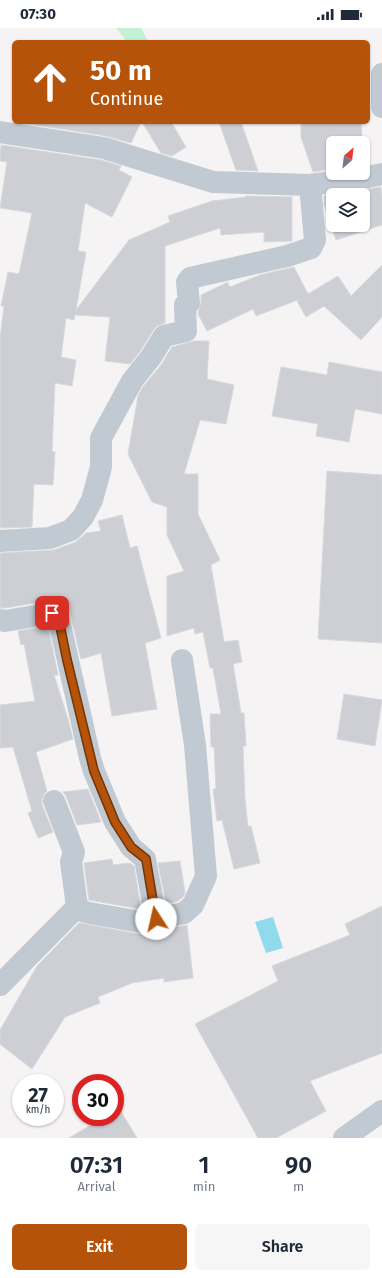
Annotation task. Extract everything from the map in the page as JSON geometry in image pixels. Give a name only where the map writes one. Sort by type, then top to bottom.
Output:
[{"type":"street","points":[[382,74],[382,107]]},
{"type":"street","points":[[0,132],[104,148],[213,182],[310,185],[382,174]]},
{"type":"street","points":[[0,541],[50,538],[71,530],[83,517],[92,500],[101,467],[101,438],[132,381],[151,358],[164,336],[186,332],[185,305],[189,303],[188,280],[190,278],[287,256],[311,248],[315,240],[310,185]]},
{"type":"street","points":[[0,620],[5,621],[52,613],[55,613],[58,616],[90,758],[115,822],[131,847],[146,859],[156,919]]},
{"type":"street","points":[[77,907],[85,912],[141,922],[184,913],[193,905],[206,876],[195,745],[182,660]]},
{"type":"street","points":[[54,801],[74,852],[71,862],[77,907]]},
{"type":"street","points":[[0,985],[77,907]]},
{"type":"street","points":[[344,1138],[382,1111]]},
{"type":"green space","points":[[116,28],[141,28],[147,40],[125,40]]},
{"type":"water","points":[[273,917],[283,948],[266,953],[255,922]]},
{"type":"building","points":[[30,124],[140,124],[131,143],[106,136]]},
{"type":"building","points":[[143,124],[172,124],[186,147],[172,156],[161,153]]},
{"type":"building","points":[[220,124],[242,124],[258,171],[236,170]]},
{"type":"building","points":[[301,124],[361,124],[362,136],[326,136],[326,170],[313,172],[301,137]]},
{"type":"building","points":[[1,145],[101,160],[121,166],[119,170],[132,177],[112,217],[85,203],[78,251],[86,252],[76,310],[129,240],[170,222],[168,216],[212,201],[246,196],[292,197],[292,241],[264,242],[264,232],[221,235],[220,228],[165,246],[165,323],[154,329],[130,364],[105,361],[110,317],[75,315],[74,320],[66,318],[61,357],[76,360],[72,386],[55,383],[52,451],[55,452],[53,485],[34,484],[32,527],[0,528],[0,339],[4,306],[1,306],[8,272],[19,274],[32,213],[0,208],[7,162],[0,161]]},
{"type":"building","points":[[381,187],[382,225],[370,229],[370,189]]},
{"type":"building","points":[[324,196],[326,196],[326,211],[324,205]]},
{"type":"building","points":[[333,232],[361,232],[336,240]]},
{"type":"building","points":[[382,265],[382,317],[361,340],[324,306],[306,317],[297,301],[300,299],[256,316],[253,309],[207,331],[198,314],[201,295],[227,282],[230,287],[260,275],[294,267],[308,294],[338,276],[351,296]]},
{"type":"building","points":[[194,341],[209,341],[207,379],[234,385],[226,424],[200,420],[184,474],[198,474],[198,514],[220,560],[211,565],[224,642],[238,640],[242,662],[233,664],[241,713],[244,713],[246,746],[243,746],[245,799],[248,827],[251,826],[260,863],[234,869],[222,820],[217,821],[213,789],[216,789],[214,747],[211,747],[210,714],[221,714],[213,668],[210,668],[203,632],[195,634],[194,628],[167,636],[167,576],[184,571],[167,535],[167,507],[152,502],[128,454],[138,396],[142,388],[161,365],[172,347]]},
{"type":"building","points":[[329,362],[382,372],[382,414],[355,409],[349,442],[316,436],[318,424],[272,416],[281,367],[327,375]]},
{"type":"building","points":[[327,471],[382,475],[382,643],[318,639]]},
{"type":"building","points":[[122,515],[130,548],[137,546],[161,638],[145,643],[157,709],[112,716],[101,653],[81,659],[70,613],[64,604],[60,601],[52,600],[0,608],[0,553],[54,550],[76,542],[86,533],[101,531],[98,521]]},
{"type":"building","points":[[48,626],[58,675],[54,675],[73,739],[36,752],[47,791],[42,799],[42,805],[53,832],[38,838],[28,813],[32,811],[13,747],[0,748],[0,705],[35,701],[24,644],[21,645],[18,631]]},
{"type":"building","points":[[344,694],[382,700],[375,746],[337,739]]},
{"type":"building","points":[[88,789],[101,822],[77,825],[63,792]]},
{"type":"building","points":[[112,859],[113,865],[130,863],[134,866],[141,909],[89,900],[84,863]]},
{"type":"building","points":[[180,861],[185,893],[178,901],[166,904],[158,863]]},
{"type":"building","points":[[382,906],[382,1053],[310,1081],[326,1111],[276,1138],[258,1138],[195,1024],[278,981],[272,966],[350,935],[345,924]]},
{"type":"building","points":[[79,923],[139,934],[187,925],[193,978],[164,982],[164,978],[132,983],[98,997],[100,1003],[65,1017],[32,1069],[0,1044],[0,1030],[37,966]]},
{"type":"building","points":[[124,1116],[137,1138],[69,1138],[89,1126],[124,1126]]},
{"type":"route","points":[[52,613],[55,613],[58,616],[94,771],[115,822],[131,847],[146,859],[156,919]]}]
